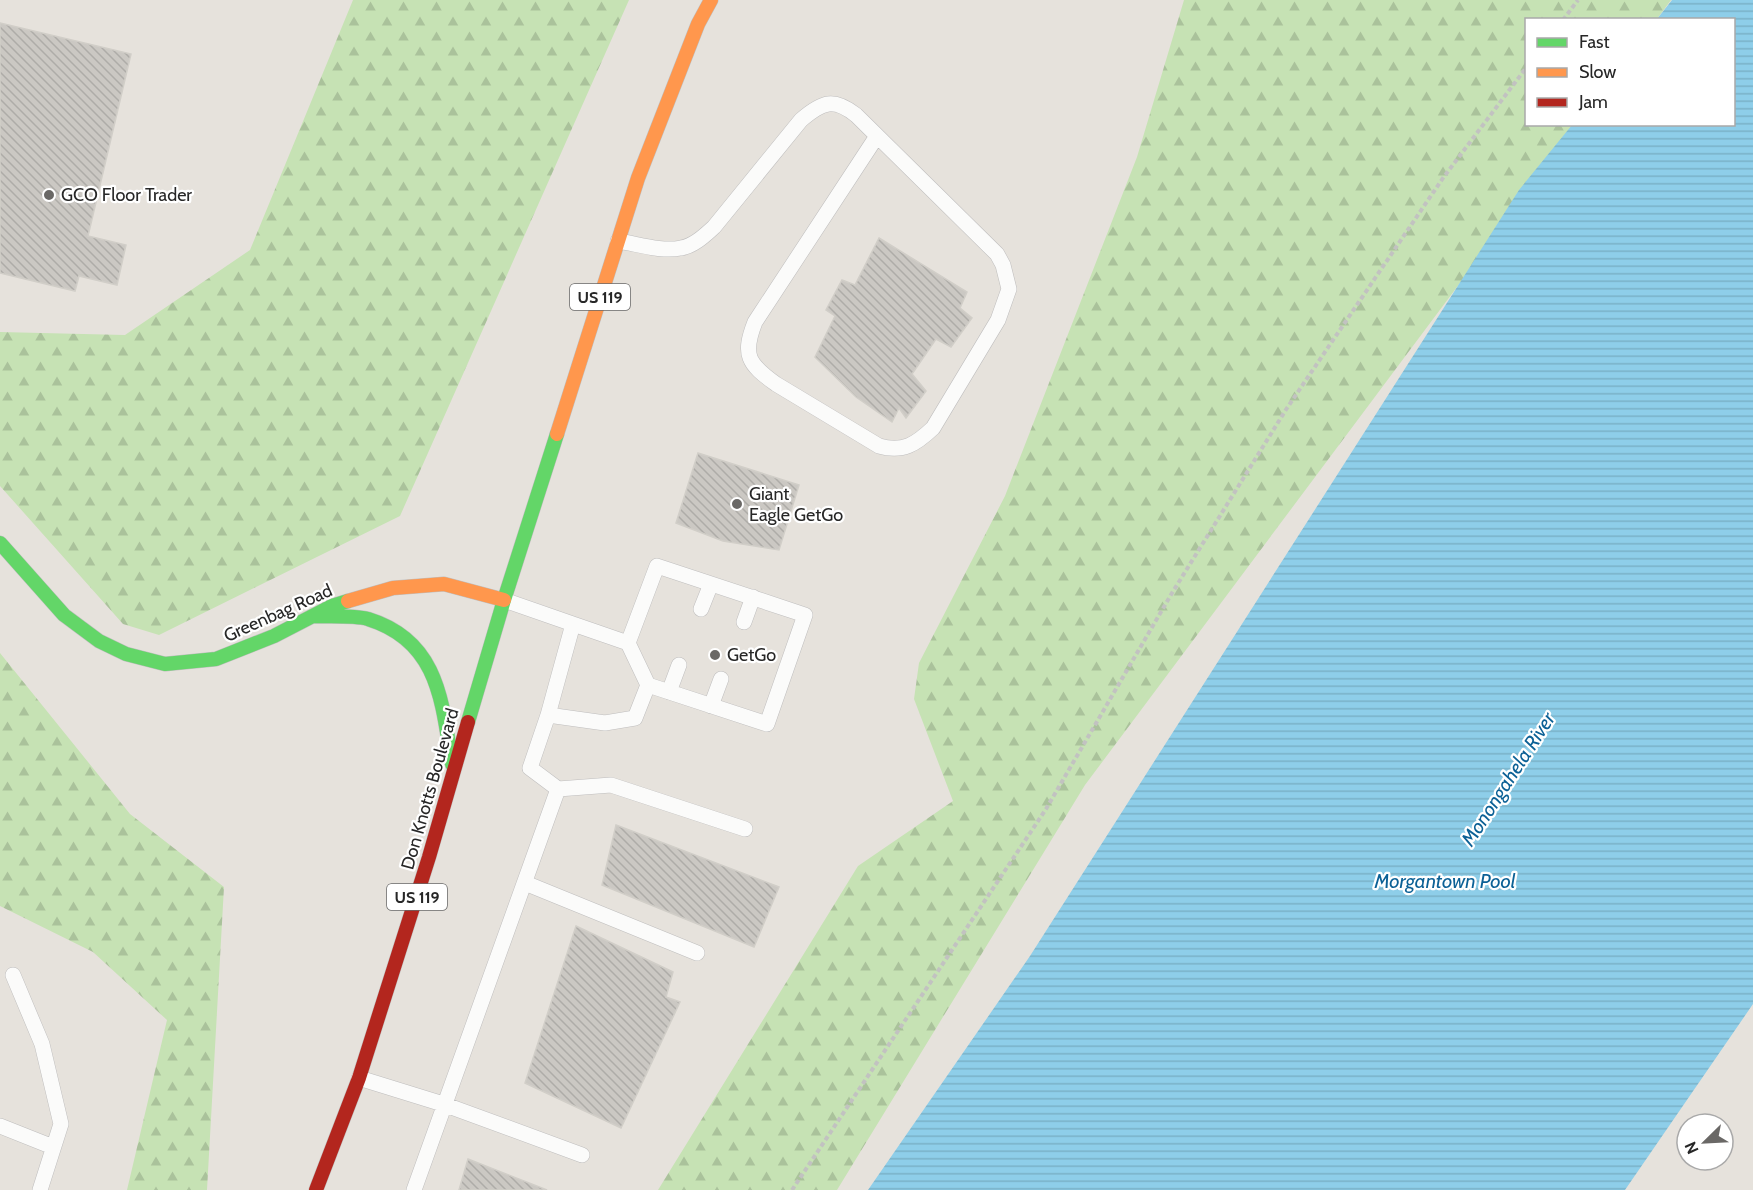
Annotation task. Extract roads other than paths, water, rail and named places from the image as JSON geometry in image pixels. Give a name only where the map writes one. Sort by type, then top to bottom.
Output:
[{"type":"main road","name":"US 119","points":[[504,600],[638,178],[698,24],[711,0]]},
{"type":"main road","name":"Greenbag Road","points":[[0,543],[64,615],[99,641],[126,654],[165,664],[216,659],[274,636],[332,606],[393,588],[444,584],[504,600]]},
{"type":"main road","name":"Don Knotts Boulevard","points":[[316,1190],[359,1078],[454,773],[504,600]]},
{"type":"main road","points":[[313,616],[367,619],[397,633],[417,648],[433,674],[442,704],[454,773]]},
{"type":"lane","points":[[618,241],[662,248],[682,248],[697,242],[714,227],[801,120],[813,109],[828,105],[842,105],[856,115],[997,254],[1003,265],[1009,289],[998,320],[933,428],[919,441],[892,450],[870,441],[760,373],[751,361],[747,341],[755,322],[877,136]]},
{"type":"lane","points":[[504,600],[628,643],[648,685],[767,724],[805,615],[657,566],[628,643]]},
{"type":"lane","points":[[701,609],[711,584]]},
{"type":"lane","points":[[744,622],[753,597]]},
{"type":"lane","points":[[573,624],[548,715],[530,768],[558,789],[611,785],[745,829]]},
{"type":"lane","points":[[669,692],[679,665]]},
{"type":"lane","points":[[711,706],[721,679]]},
{"type":"lane","points":[[548,715],[605,723],[635,718],[648,685]]},
{"type":"lane","points":[[414,1190],[558,789]]},
{"type":"lane","points":[[525,883],[698,953]]},
{"type":"lane","points":[[13,975],[42,1044],[61,1124],[40,1190]]},
{"type":"lane","points":[[359,1078],[443,1104],[582,1155]]},
{"type":"lane","points":[[0,1126],[53,1147]]},
{"type":"water","name":"Morgantown Pool","points":[[1672,0],[1753,0],[1753,1004],[1679,1112],[1675,1112],[1675,1117],[1625,1190],[868,1190],[1030,956],[1519,190],[1571,126],[1735,126],[1735,18],[1658,18]]},
{"type":"place","name":"GCO Floor Trader","points":[[49,195]]},
{"type":"place","name":"Giant Eagle GetGo","points":[[737,504]]},
{"type":"place","name":"GetGo","points":[[715,655]]},
{"type":"water label","name":"Monongahela River","points":[[1508,779]]}]
